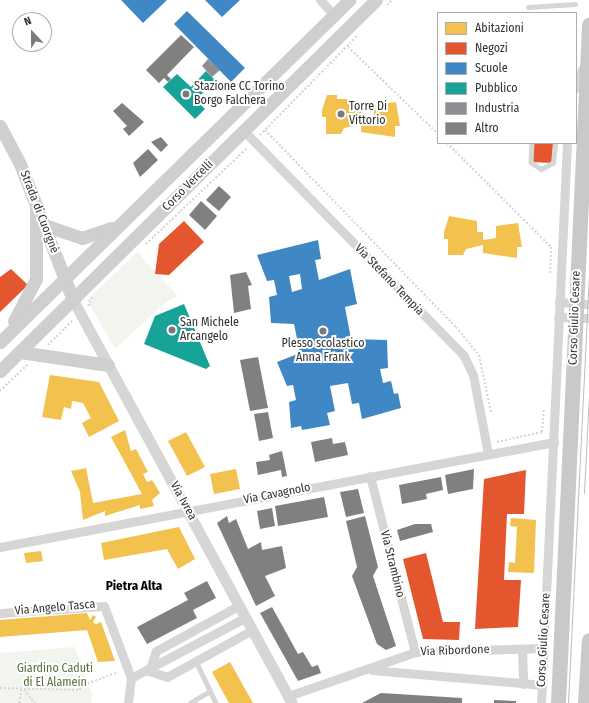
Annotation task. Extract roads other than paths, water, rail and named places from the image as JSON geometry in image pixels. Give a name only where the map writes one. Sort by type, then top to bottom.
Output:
[{"type":"main road","name":"Corso Vercelli","points":[[2,340],[349,0]]},
{"type":"main road","name":"Corso Vercelli","points":[[0,371],[244,131],[378,5]]},
{"type":"main road","name":"Corso Giulio Cesare","points":[[558,703],[563,577],[582,310],[586,59],[589,25]]},
{"type":"main road","name":"Strada di Cuorgnè","points":[[0,126],[36,204],[73,300]]},
{"type":"main road","points":[[2,340],[36,279],[36,204]]},
{"type":"main road","points":[[44,225],[82,238],[121,223]]},
{"type":"main road","points":[[20,352],[108,365]]},
{"type":"main road","points":[[585,703],[589,640]]},
{"type":"street","points":[[320,0],[334,15]]},
{"type":"street","name":"Corso Giulio Cesare","points":[[577,85],[586,59]]},
{"type":"street","name":"Via Stefano Tempia","points":[[244,131],[464,356],[473,375],[488,454]]},
{"type":"street","name":"Corso Giulio Cesare","points":[[541,703],[567,144]]},
{"type":"street","name":"Via Ivrea","points":[[73,300],[189,511],[238,606],[290,700]]},
{"type":"street","points":[[559,302],[582,310]]},
{"type":"street","points":[[558,317],[582,310]]},
{"type":"street","name":"Via Cavagnolo","points":[[0,547],[554,442]]},
{"type":"street","name":"Via Strambino","points":[[370,476],[415,652]]},
{"type":"street","name":"Corso Giulio Cesare","points":[[547,577],[563,577]]},
{"type":"street","name":"Via Angelo Tasca","points":[[0,613],[104,606],[131,678],[128,703]]},
{"type":"street","points":[[149,671],[156,651],[238,606]]},
{"type":"street","points":[[131,678],[149,671],[245,618]]},
{"type":"street","points":[[149,671],[167,677],[252,630]]},
{"type":"street","name":"Via Ribordone","points":[[290,700],[415,652],[544,648]]},
{"type":"street","points":[[522,649],[523,684]]},
{"type":"street","name":"Via Ribordone","points":[[371,670],[542,685]]},
{"type":"lane","points":[[528,7],[575,4]]},
{"type":"lane","points":[[532,144],[532,162],[541,169],[553,163],[555,144]]},
{"type":"lane","points":[[196,661],[216,703]]},
{"type":"lane","points":[[190,703],[210,691]]},
{"type":"tram line","points":[[568,703],[589,276]]},
{"type":"tram line","points":[[584,493],[589,393]]},
{"type":"place","name":"Stazione CC Torino Borgo Falchera","points":[[186,94]]},
{"type":"place","name":"Torre Di Vittorio","points":[[341,114]]},
{"type":"place","name":"San Michele Arcangelo","points":[[172,330]]},
{"type":"place","name":"Plesso scolastico Anna Frank","points":[[323,331]]},
{"type":"district","name":"Pietra Alta","points":[[134,586]]},
{"type":"park label","name":"Giardino Caduti di El Alamein","points":[[55,676]]}]
